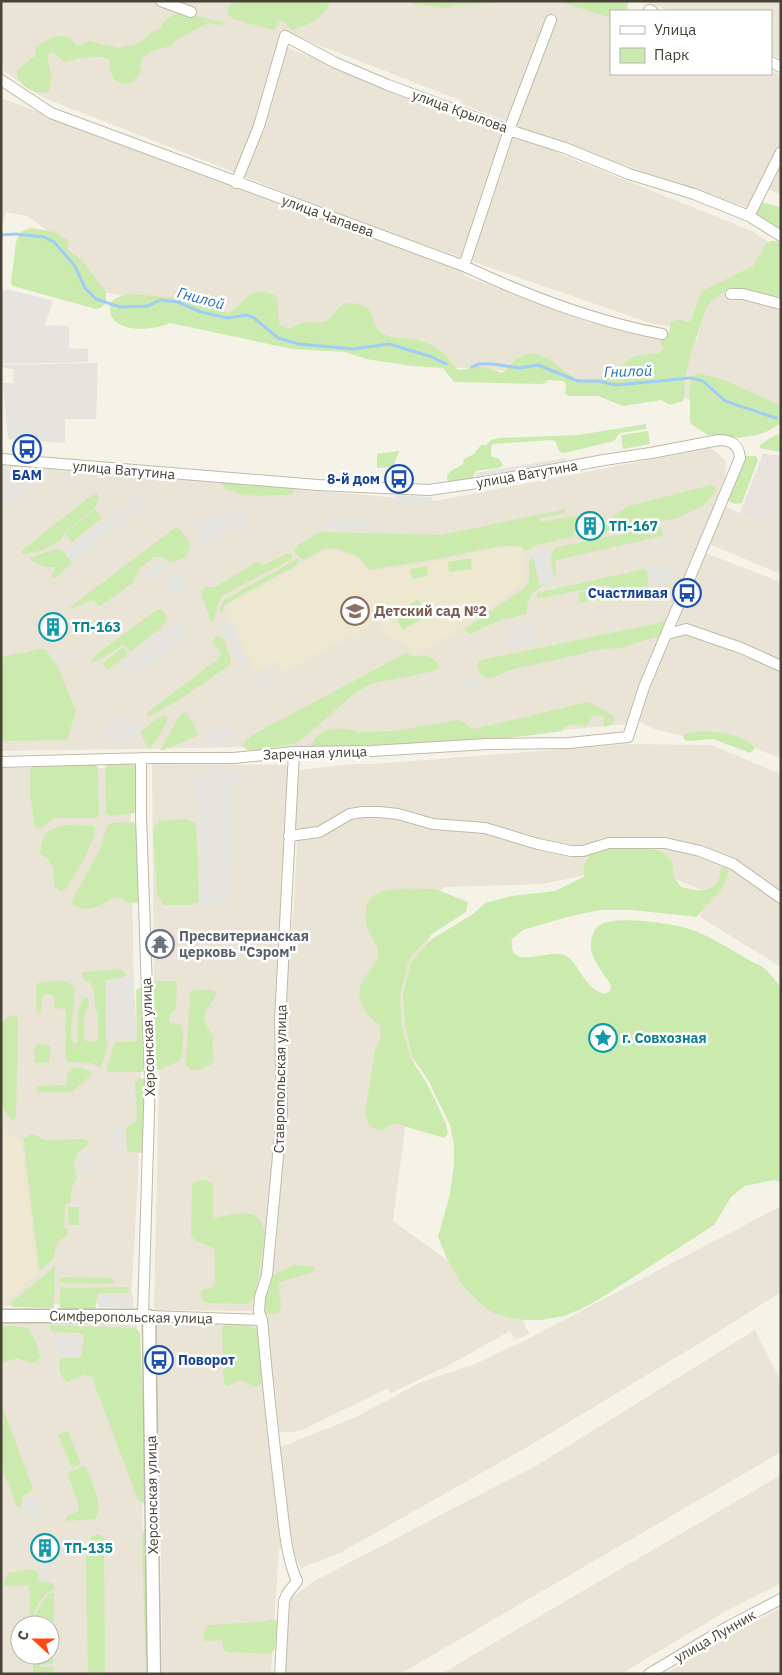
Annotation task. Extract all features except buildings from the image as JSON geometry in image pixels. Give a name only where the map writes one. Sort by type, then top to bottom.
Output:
[{"type":"street","points":[[161,1],[191,12]]},
{"type":"street","points":[[464,266],[509,130],[551,20]]},
{"type":"street","name":"улица Крылова","points":[[236,183],[259,126],[275,65],[285,36],[345,67],[388,85],[509,130],[565,148],[629,174],[694,194],[748,216],[781,236]]},
{"type":"street","name":"улица Чапаева","points":[[1,80],[51,112],[236,183],[464,266],[586,316],[662,334]]},
{"type":"street","points":[[748,216],[781,152]]},
{"type":"street","points":[[732,294],[743,294],[781,304]]},
{"type":"street","name":"улица Ватутина","points":[[1,459],[318,485],[429,490],[651,453],[713,440],[731,442],[739,449],[740,458],[644,687],[628,737]]},
{"type":"street","points":[[667,634],[686,629],[742,648],[781,666]]},
{"type":"street","name":"Заречная улица","points":[[1,762],[141,758],[233,758],[294,752],[372,751],[487,744],[569,743],[628,737]]},
{"type":"street","name":"Ставропольская улица","points":[[280,1674],[284,1601],[297,1581],[291,1568],[285,1534],[273,1437],[262,1320],[259,1312],[260,1297],[267,1275],[282,1113],[280,1022],[294,752]]},
{"type":"street","name":"Херсонская улица","points":[[141,758],[141,826],[150,1076],[146,1316],[154,1674]]},
{"type":"street","points":[[289,836],[319,832],[350,814],[378,812],[398,814],[432,824],[485,828],[538,844],[571,850],[583,851],[609,843],[665,842],[700,851],[733,864],[781,898]]},
{"type":"street","name":"Симферопольская улица","points":[[1,1316],[146,1316],[262,1320]]},
{"type":"street","name":"улица Лунник","points":[[649,1674],[729,1626],[781,1599]]},
{"type":"shaded area","points":[[1,1],[149,1],[192,17],[168,1],[630,1],[629,10],[610,10],[610,75],[772,75],[772,71],[781,75],[781,150],[748,208],[520,129],[512,123],[461,104],[462,101],[290,34],[239,174],[52,101],[37,94],[2,70]]},
{"type":"shaded area","points":[[644,1],[781,1],[781,59],[772,54],[772,10],[667,10]]},
{"type":"shaded area","points":[[288,48],[506,132],[754,232],[781,251],[730,288],[729,296],[781,308],[781,425],[695,400],[574,382],[558,374],[449,367],[104,292],[66,244],[27,216],[6,212],[3,221],[1,221],[1,98],[70,121],[461,271],[465,276],[587,322],[640,334],[697,340],[699,331],[650,323],[376,228],[245,177],[265,127]]},
{"type":"shaded area","points":[[781,165],[781,194],[767,189]]},
{"type":"shaded area","points":[[7,289],[53,301],[45,325],[69,326],[69,348],[88,349],[88,362],[1,364],[1,292]]},
{"type":"shaded area","points":[[98,363],[96,419],[65,419],[65,443],[8,439],[3,383],[13,383],[14,369],[3,368],[1,365]]},
{"type":"shaded area","points":[[711,448],[726,461],[725,478],[626,724],[481,738],[374,745],[1,751],[2,464],[435,501]]},
{"type":"shaded area","points":[[763,454],[781,455],[781,532],[740,513]]},
{"type":"shaded area","points":[[565,458],[566,466],[477,481],[475,473]]},
{"type":"shaded area","points":[[1,467],[11,467],[15,487],[45,468],[49,474],[1,512]]},
{"type":"shaded area","points":[[139,494],[147,505],[73,561],[65,550]]},
{"type":"shaded area","points":[[394,495],[432,497],[431,506],[393,504]]},
{"type":"shaded area","points":[[724,506],[781,532],[781,574],[709,544]]},
{"type":"shaded area","points":[[242,508],[247,524],[203,546],[192,524]]},
{"type":"shaded area","points":[[325,517],[363,519],[363,531],[325,529]]},
{"type":"shaded area","name":"Детский сад №2","points":[[499,548],[519,548],[522,551],[526,580],[471,622],[415,656],[398,640],[388,638],[379,621],[283,672],[277,661],[256,672],[224,607],[324,552],[335,551],[355,557],[368,572],[436,562]]},
{"type":"shaded area","points":[[549,550],[555,582],[539,585],[533,553]]},
{"type":"shaded area","points":[[705,553],[781,582],[781,661],[677,623]]},
{"type":"shaded area","points":[[164,561],[169,567],[146,584],[142,578]]},
{"type":"shaded area","points":[[667,564],[670,580],[662,584],[652,584],[650,567]]},
{"type":"shaded area","points":[[176,573],[187,588],[175,597],[164,582]]},
{"type":"shaded area","points":[[228,619],[251,665],[242,669],[220,623]]},
{"type":"shaded area","points":[[176,621],[187,637],[132,677],[121,661]]},
{"type":"shaded area","points":[[532,623],[536,644],[511,649],[506,628]]},
{"type":"shaded area","points":[[682,632],[781,671],[781,758],[713,733],[683,736],[654,729],[636,720],[668,636]]},
{"type":"shaded area","points":[[71,648],[75,657],[59,665],[55,656]]},
{"type":"shaded area","points":[[271,667],[277,679],[260,688],[254,676]]},
{"type":"shaded area","points":[[478,675],[480,686],[465,689],[463,678]]},
{"type":"shaded area","points":[[124,713],[132,725],[139,720],[144,729],[121,742],[108,741],[99,732]]},
{"type":"shaded area","points":[[226,723],[237,742],[210,746],[205,735]]},
{"type":"shaded area","points":[[629,744],[711,745],[781,774],[781,967],[700,917],[707,892],[638,864],[542,884],[444,887],[435,896],[393,1221],[519,1312],[529,1334],[515,1340],[510,1331],[449,1365],[391,1393],[388,1388],[304,1429],[293,1432],[271,1432],[273,1450],[354,1418],[421,1382],[475,1364],[524,1341],[781,1206],[781,1292],[529,1446],[340,1553],[301,1568],[292,1551],[279,1549],[271,1674],[162,1674],[155,1322],[265,1320],[265,1296],[276,1247],[283,1129],[287,979],[294,905],[297,840],[294,830],[297,770],[353,764],[375,764]]},
{"type":"shaded area","points":[[152,764],[292,765],[276,1172],[258,1311],[154,1310],[159,1076],[154,991]]},
{"type":"shaded area","points":[[1,768],[130,768],[134,992],[141,1078],[138,1179],[131,1302],[1,1306]]},
{"type":"shaded area","points":[[225,769],[226,773],[229,772],[229,769],[242,769],[242,784],[232,785],[229,905],[202,905],[199,808],[205,808],[206,770]]},
{"type":"shaded area","points":[[195,774],[204,775],[204,807],[194,806]]},
{"type":"shaded area","points":[[107,980],[134,980],[135,1040],[108,1040]]},
{"type":"shaded area","points":[[1,1122],[12,1138],[21,1139],[38,1273],[3,1303],[1,1303]]},
{"type":"shaded area","points":[[112,1130],[123,1130],[124,1150],[113,1150]]},
{"type":"shaded area","points":[[82,1153],[94,1153],[93,1174],[81,1173]]},
{"type":"shaded area","points":[[98,1294],[133,1295],[133,1308],[98,1307]]},
{"type":"shaded area","points":[[1,1323],[137,1323],[147,1674],[1,1674]]},
{"type":"shaded area","points":[[755,1330],[781,1381],[781,1452],[400,1674],[285,1674],[290,1599],[314,1581],[539,1464]]},
{"type":"shaded area","points":[[53,1334],[81,1335],[80,1356],[56,1355],[57,1347],[53,1342]]},
{"type":"shaded area","points":[[781,1475],[781,1583],[723,1613],[621,1674],[441,1674]]},
{"type":"shaded area","points":[[36,1495],[46,1522],[33,1522],[24,1499]]},
{"type":"shaded area","points":[[83,1537],[83,1544],[61,1546],[61,1538]]},
{"type":"shaded area","points":[[40,1562],[50,1562],[50,1580],[40,1580]]},
{"type":"shaded area","points":[[781,1608],[781,1674],[664,1674],[730,1635]]},
{"type":"green space","points":[[235,1],[330,1],[328,7],[316,20],[293,30],[285,22],[281,21],[273,30],[233,19],[227,13],[228,7]]},
{"type":"green space","points":[[411,1],[494,1],[494,3],[457,5],[447,8],[414,4]]},
{"type":"green space","points":[[558,1],[628,1],[625,10],[610,10],[610,18]]},
{"type":"green space","points":[[175,14],[189,14],[225,23],[221,25],[208,23],[176,40],[171,46],[152,51],[142,59],[140,64],[142,71],[132,82],[125,84],[114,79],[110,71],[109,59],[92,57],[64,62],[53,52],[49,53],[48,57],[51,81],[48,92],[32,91],[20,81],[17,70],[35,56],[36,47],[52,38],[65,36],[78,46],[89,41],[119,48],[140,43],[150,33],[160,28],[165,20]]},
{"type":"green space","points":[[760,202],[781,207],[781,231],[755,216],[757,204]]},
{"type":"green space","points":[[31,228],[55,232],[68,240],[68,249],[83,262],[106,292],[106,303],[102,307],[96,309],[13,286],[11,283],[16,242],[21,232]]},
{"type":"green space","points":[[771,241],[781,244],[781,299],[730,288],[713,299],[706,309],[686,372],[683,401],[670,405],[661,400],[623,406],[598,396],[568,396],[565,394],[566,384],[563,381],[548,380],[546,383],[540,384],[454,382],[443,368],[411,366],[366,359],[345,352],[292,349],[170,323],[152,328],[130,328],[114,320],[110,312],[111,302],[118,297],[129,294],[194,300],[229,313],[250,295],[260,291],[276,296],[280,325],[289,329],[304,322],[323,322],[329,319],[344,304],[352,303],[367,308],[375,325],[385,335],[420,340],[427,343],[438,349],[458,370],[481,367],[502,373],[519,357],[532,354],[541,355],[550,360],[574,378],[594,382],[606,372],[619,367],[633,357],[659,353],[663,348],[660,342],[669,332],[671,323],[677,319],[689,322],[704,290],[753,266],[767,243]]},
{"type":"green space","points":[[698,373],[727,381],[781,406],[781,423],[757,435],[738,438],[725,435],[708,435],[691,424],[690,419],[690,381]]},
{"type":"green space","points":[[646,424],[646,429],[620,433],[614,441],[565,453],[560,452],[555,441],[551,440],[493,444],[491,456],[499,459],[503,465],[499,468],[476,471],[474,480],[449,484],[447,480],[447,477],[454,469],[463,464],[464,459],[474,454],[481,445],[486,445],[491,440],[499,438],[578,435]]},
{"type":"green space","points":[[648,431],[650,444],[623,449],[621,435]]},
{"type":"green space","points":[[781,433],[781,452],[760,448],[760,445]]},
{"type":"green space","points":[[399,451],[393,467],[377,468],[377,454]]},
{"type":"green space","points":[[744,456],[756,456],[758,460],[742,503],[735,504],[726,500]]},
{"type":"green space","points":[[222,480],[294,487],[295,490],[293,494],[287,495],[243,495],[227,489],[221,484]]},
{"type":"green space","points":[[711,485],[715,486],[716,492],[702,506],[677,518],[577,537],[578,535],[606,530],[606,524],[626,507]]},
{"type":"green space","points":[[96,492],[99,496],[96,507],[64,533],[61,540],[43,550],[22,555],[21,551]]},
{"type":"green space","points":[[95,509],[102,518],[72,542],[65,533]]},
{"type":"green space","points":[[566,509],[566,513],[540,518],[539,522],[574,516],[577,518],[578,526],[573,537],[537,545],[526,551],[519,546],[499,546],[369,570],[358,556],[335,548],[323,549],[304,560],[294,551],[299,544],[321,532],[441,535]]},
{"type":"green space","points":[[661,526],[662,536],[557,560],[555,563],[556,575],[549,583],[531,595],[526,614],[496,622],[469,634],[465,631],[466,628],[523,589],[529,582],[529,562],[533,558],[543,556],[550,572],[552,555],[557,547]]},
{"type":"green space","points":[[175,528],[180,529],[190,542],[189,550],[185,556],[171,562],[163,557],[154,557],[140,568],[133,583],[99,607],[94,600],[73,609],[69,608]]},
{"type":"green space","points":[[59,549],[63,551],[71,564],[54,579],[51,576],[55,567],[45,567],[30,560],[31,557]]},
{"type":"green space","points":[[288,553],[292,554],[292,559],[222,596],[214,621],[211,622],[202,595],[206,587],[215,587],[255,563],[258,562],[264,565]]},
{"type":"green space","points":[[471,558],[472,569],[449,572],[448,562]]},
{"type":"green space","points":[[297,559],[300,560],[297,565],[224,605],[223,611],[219,610],[224,600]]},
{"type":"green space","points":[[427,566],[428,576],[412,579],[410,569]]},
{"type":"green space","points":[[644,569],[648,572],[648,587],[640,590],[613,596],[605,585],[537,599],[537,593]]},
{"type":"green space","points":[[606,587],[608,597],[580,603],[578,593]]},
{"type":"green space","points":[[418,599],[428,615],[403,630],[394,614]]},
{"type":"green space","points":[[160,609],[166,614],[164,624],[131,651],[123,645],[92,662],[93,657]]},
{"type":"green space","points":[[668,622],[663,635],[620,648],[603,649],[510,670],[492,678],[484,677],[477,667],[481,660]]},
{"type":"green space","points":[[217,636],[224,639],[231,660],[230,664],[174,703],[147,716],[148,712],[219,658],[221,654],[213,642],[214,637]]},
{"type":"green space","points":[[123,647],[128,654],[107,670],[103,663]]},
{"type":"green space","points":[[45,649],[58,667],[76,711],[67,740],[1,741],[1,657]]},
{"type":"green space","points":[[406,653],[416,656],[427,656],[439,666],[435,671],[370,684],[350,697],[296,743],[255,751],[246,749],[243,746],[252,735]]},
{"type":"green space","points":[[587,702],[613,715],[612,724],[605,727],[603,725],[604,717],[596,715],[592,717],[586,726],[570,725],[562,731],[500,739],[377,747],[315,748],[311,745],[321,733],[333,729],[346,729],[357,732],[394,731],[458,720],[474,729]]},
{"type":"green space","points":[[187,713],[199,735],[160,750],[181,714]]},
{"type":"green space","points":[[163,716],[166,716],[168,719],[157,740],[148,749],[141,731]]},
{"type":"green space","points":[[702,731],[739,737],[746,740],[755,749],[750,753],[713,739],[687,741],[683,739],[684,734]]},
{"type":"green space","points":[[129,763],[137,768],[136,813],[110,816],[106,813],[105,769],[107,765]]},
{"type":"green space","points":[[94,764],[98,767],[99,814],[97,818],[54,818],[41,828],[35,827],[30,795],[30,769],[34,766]]},
{"type":"green space","points":[[190,820],[196,826],[198,902],[189,905],[164,905],[157,895],[154,827],[160,821]]},
{"type":"green space","points":[[134,822],[137,824],[139,899],[137,903],[126,902],[114,897],[93,908],[77,907],[72,903],[72,900],[98,854],[107,826],[111,823]]},
{"type":"green space","points":[[67,825],[93,826],[95,828],[91,845],[83,860],[65,890],[60,891],[55,887],[53,867],[48,859],[40,854],[42,842],[46,834],[54,828]]},
{"type":"green space","points":[[615,846],[643,847],[662,852],[672,861],[674,877],[681,887],[702,890],[711,888],[718,880],[723,865],[729,867],[725,883],[697,917],[632,910],[600,910],[567,917],[523,930],[512,939],[512,949],[516,955],[522,957],[549,954],[564,955],[573,962],[590,985],[604,994],[610,991],[611,985],[594,958],[591,942],[592,936],[598,927],[607,922],[629,920],[678,926],[702,934],[764,968],[781,989],[781,1182],[774,1180],[745,1186],[731,1197],[714,1225],[581,1309],[564,1316],[541,1320],[525,1320],[503,1316],[491,1312],[461,1283],[447,1259],[438,1237],[450,1194],[454,1164],[454,1144],[450,1125],[428,1080],[413,1058],[405,1027],[403,995],[411,962],[432,939],[473,914],[485,903],[512,896],[555,891],[584,877],[584,865],[591,853]]},
{"type":"green space","points":[[408,888],[435,889],[468,902],[466,912],[432,934],[409,959],[400,996],[402,1028],[411,1059],[426,1082],[446,1124],[448,1134],[444,1138],[394,1123],[382,1130],[369,1127],[365,1114],[375,1051],[381,1036],[380,1025],[364,1010],[359,991],[365,977],[378,958],[377,948],[366,924],[367,903],[372,897],[388,890]]},
{"type":"green space","points":[[120,969],[125,973],[124,977],[105,980],[106,1041],[108,1044],[101,1067],[90,1063],[68,1062],[65,1060],[66,1011],[63,1008],[56,1009],[54,1006],[55,997],[44,994],[42,996],[41,1011],[37,1012],[36,987],[38,983],[62,981],[74,987],[71,1036],[73,1043],[76,1044],[78,1041],[79,1007],[84,998],[88,998],[89,1004],[84,1016],[84,1039],[92,1042],[98,1040],[98,1013],[95,1009],[94,992],[90,983],[84,980],[83,972]]},
{"type":"green space","points":[[174,981],[177,984],[176,1008],[169,1019],[171,1023],[181,1025],[183,1038],[179,1061],[159,1070],[155,1070],[153,1067],[152,982]]},
{"type":"green space","points":[[141,987],[144,989],[145,1070],[142,1072],[108,1072],[106,1070],[114,1044],[116,1042],[135,1042],[137,1040],[136,990]]},
{"type":"green space","points":[[194,990],[211,990],[216,992],[204,1015],[204,1019],[214,1036],[212,1046],[214,1058],[212,1064],[199,1070],[192,1070],[186,1066],[190,993]]},
{"type":"green space","points":[[16,1015],[18,1020],[16,1117],[14,1121],[1,1106],[1,1022],[10,1016]]},
{"type":"green space","points":[[37,1044],[51,1047],[49,1062],[34,1063],[35,1047]]},
{"type":"green space","points":[[72,1068],[84,1068],[91,1072],[90,1076],[72,1092],[39,1092],[36,1089],[41,1086],[65,1085],[67,1073]]},
{"type":"green space","points":[[138,1078],[147,1079],[144,1153],[130,1152],[127,1149],[126,1130],[137,1119],[135,1082]]},
{"type":"green space","points":[[31,1134],[44,1140],[83,1139],[87,1140],[88,1144],[78,1153],[75,1159],[77,1179],[72,1187],[70,1203],[66,1204],[65,1207],[64,1227],[68,1230],[68,1234],[57,1243],[53,1259],[41,1270],[39,1268],[24,1143],[24,1139]]},
{"type":"green space","points":[[205,1180],[211,1182],[213,1186],[213,1215],[215,1218],[246,1213],[258,1218],[262,1225],[265,1234],[255,1297],[248,1304],[206,1303],[201,1298],[201,1291],[212,1288],[215,1284],[215,1250],[196,1241],[191,1236],[192,1186],[196,1181]]},
{"type":"green space","points":[[68,1207],[79,1207],[79,1225],[68,1225]]},
{"type":"green space","points":[[293,1265],[309,1266],[315,1268],[315,1271],[281,1282],[279,1285],[281,1307],[278,1313],[268,1314],[264,1312],[266,1294],[273,1276]]},
{"type":"green space","points":[[55,1266],[54,1308],[12,1306],[12,1302]]},
{"type":"green space","points":[[61,1277],[112,1278],[114,1282],[113,1284],[62,1283],[60,1281]]},
{"type":"green space","points":[[128,1287],[128,1293],[98,1293],[95,1310],[60,1309],[60,1291],[62,1288]]},
{"type":"green space","points":[[224,1324],[245,1325],[259,1330],[264,1380],[259,1386],[256,1387],[240,1380],[228,1386],[224,1383],[222,1328]]},
{"type":"green space","points":[[1,1326],[20,1326],[29,1330],[41,1356],[37,1361],[31,1363],[18,1358],[1,1363]]},
{"type":"green space","points":[[50,1326],[133,1328],[138,1330],[140,1334],[147,1499],[145,1504],[138,1500],[92,1378],[85,1374],[68,1382],[60,1372],[61,1358],[79,1358],[82,1355],[84,1336],[82,1333],[53,1332]]},
{"type":"green space","points":[[1,1403],[33,1489],[22,1498],[20,1507],[16,1505],[1,1465]]},
{"type":"green space","points":[[68,1431],[81,1464],[72,1468],[58,1435]]},
{"type":"green space","points":[[86,1467],[96,1493],[99,1507],[98,1513],[95,1519],[68,1521],[66,1517],[78,1511],[79,1507],[68,1475],[71,1471]]},
{"type":"green space","points":[[144,1530],[146,1532],[147,1657],[145,1655],[142,1534]]},
{"type":"green space","points":[[99,1534],[104,1537],[105,1673],[88,1674],[86,1553],[87,1544],[92,1536]]},
{"type":"green space","points":[[31,1569],[38,1571],[38,1581],[54,1583],[54,1590],[42,1598],[33,1615],[30,1615],[29,1585],[5,1586],[4,1583],[8,1573]]},
{"type":"green space","points":[[54,1593],[54,1615],[36,1615],[36,1613],[48,1594]]},
{"type":"green space","points":[[274,1619],[277,1621],[275,1649],[271,1654],[227,1652],[224,1650],[222,1640],[204,1641],[203,1639],[208,1625],[261,1622]]},
{"type":"green space","points":[[33,1665],[53,1667],[53,1674],[33,1674]]},
{"type":"waterway","name":"Гнилой","points":[[1,235],[15,234],[44,237],[54,242],[75,266],[85,288],[96,299],[120,307],[148,306],[160,300],[178,302],[201,312],[227,318],[247,315],[254,318],[278,338],[299,344],[353,349],[389,344],[432,357],[446,364]]},
{"type":"waterway","name":"Гнилой","points":[[472,367],[479,364],[519,368],[538,365],[578,381],[598,381],[616,385],[691,378],[703,381],[725,401],[776,418]]},
{"type":"place","name":"БАМ","points":[[27,449]]},
{"type":"place","name":"8-й дом","points":[[399,479]]},
{"type":"place","name":"ТП-167","points":[[590,526]]},
{"type":"place","name":"Счастливая","points":[[687,593]]},
{"type":"place","name":"Детский сад №2","points":[[355,611]]},
{"type":"place","name":"ТП-163","points":[[53,627]]},
{"type":"place","name":"Пресвитерианская церковь \"Сэром\"","points":[[160,944]]},
{"type":"place","name":"г. Совхозная","points":[[603,1038]]},
{"type":"place","name":"Поворот","points":[[159,1360]]},
{"type":"place","name":"ТП-135","points":[[45,1548]]}]
